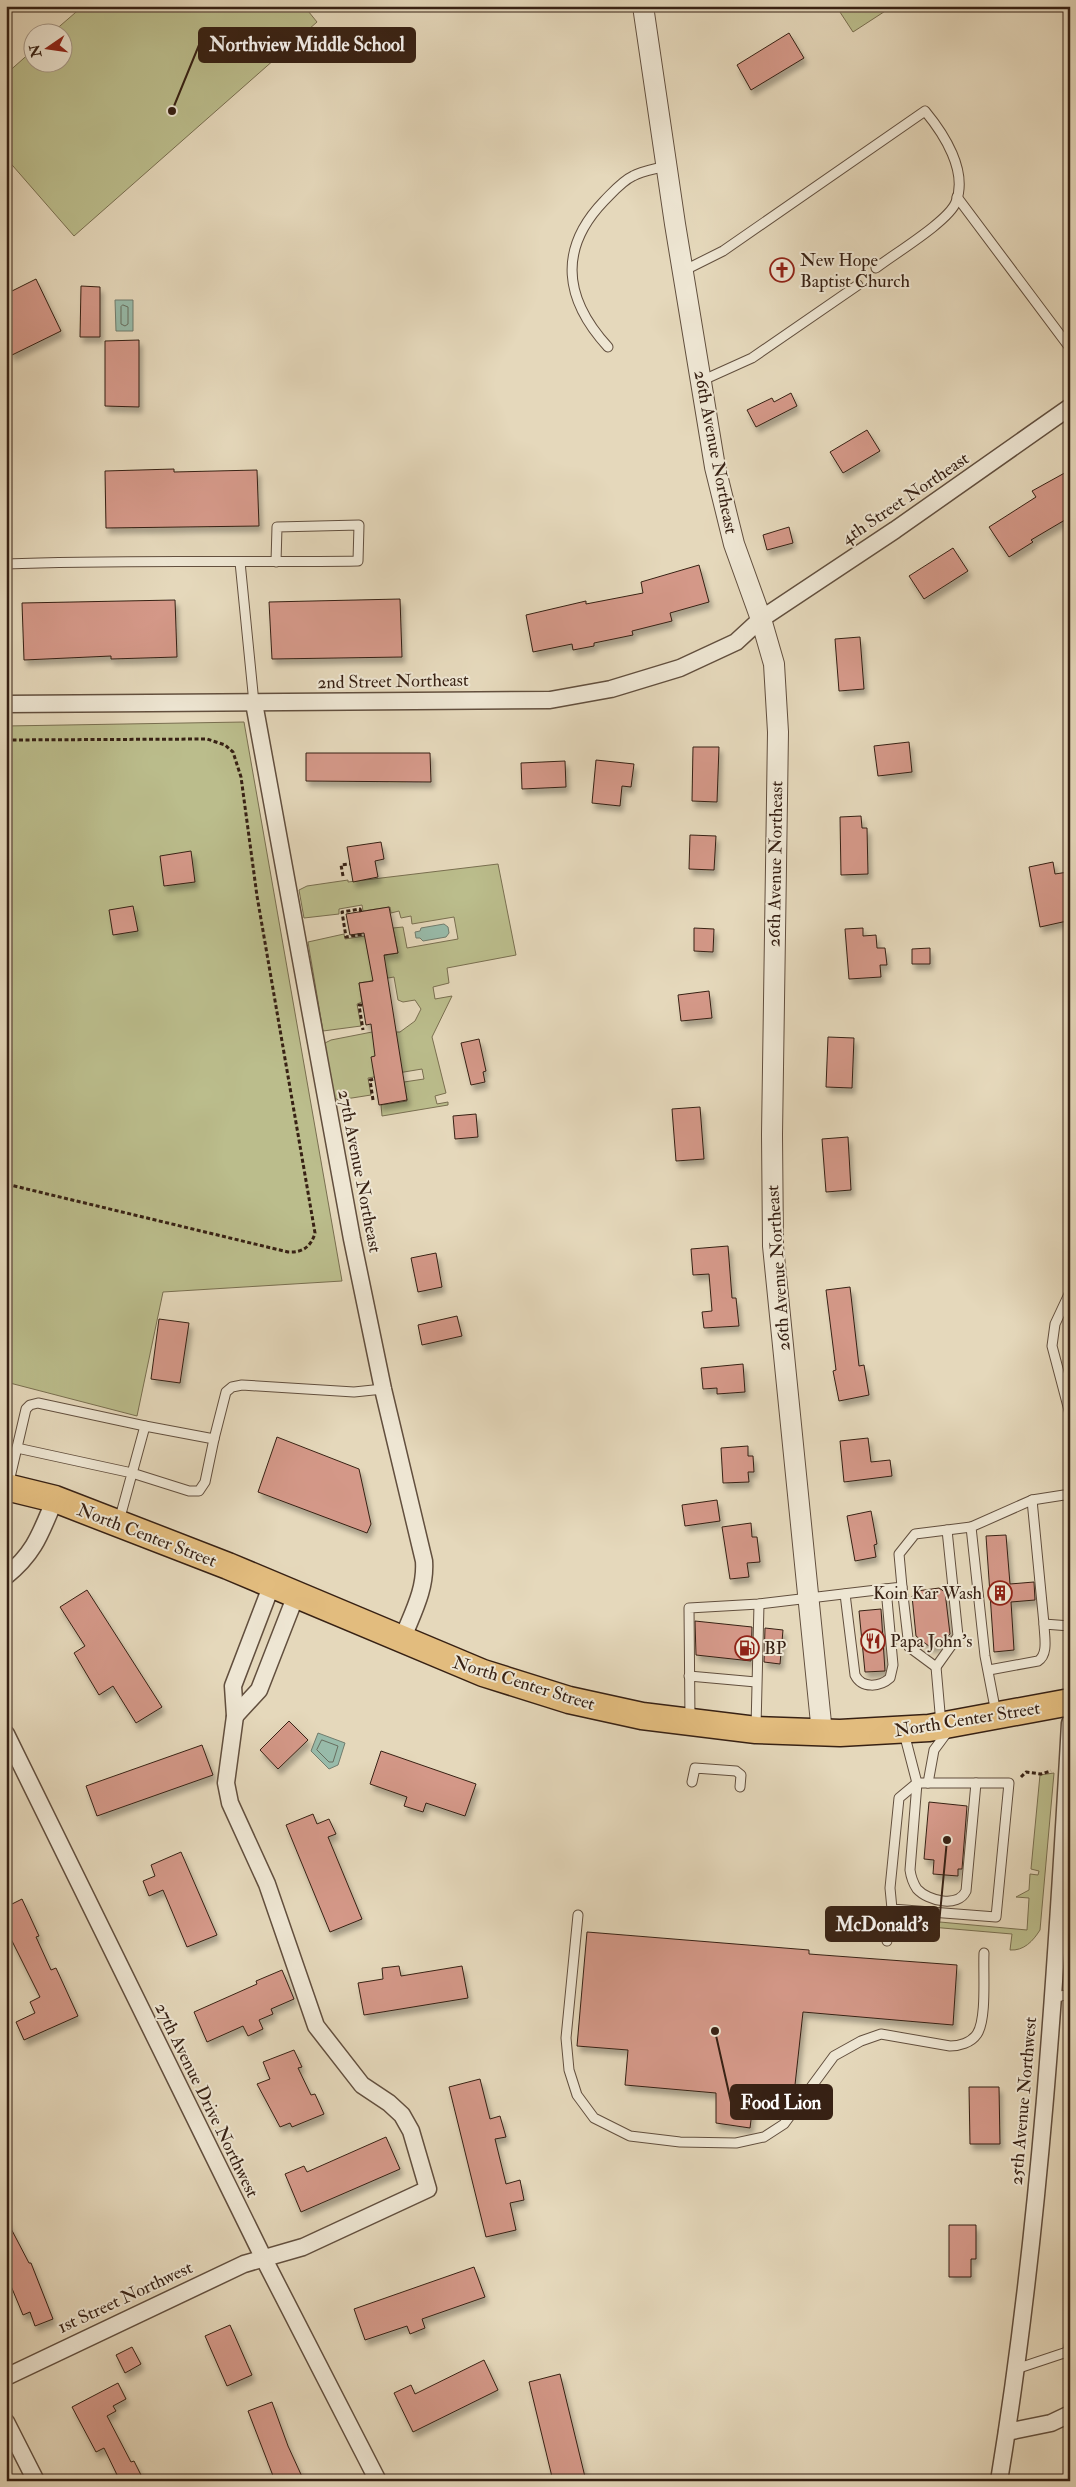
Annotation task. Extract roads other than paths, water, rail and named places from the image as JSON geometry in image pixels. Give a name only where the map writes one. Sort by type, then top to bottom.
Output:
[{"type":"main road","name":"North Center Street","points":[[7,1487],[55,1499],[272,1584],[452,1662],[548,1694],[642,1716],[756,1730],[822,1734],[904,1730],[950,1725],[1070,1702]]},
{"type":"street","name":"26th Avenue Northeast","points":[[643,6],[666,166],[723,504],[734,544],[761,619],[774,664],[778,732],[772,1106],[773,1246],[810,1598],[822,1734]]},
{"type":"street","name":"4th Street Northeast","points":[[761,619],[895,530],[1070,407]]},
{"type":"street","name":"2nd Street Northeast","points":[[6,704],[550,700],[611,690],[680,668],[736,642],[761,619]]},
{"type":"street","name":"27th Avenue Northeast","points":[[254,703],[352,1239],[383,1389],[425,1569],[422,1590],[402,1640]]},
{"type":"street","points":[[6,1576],[24,1562],[36,1542],[55,1499]]},
{"type":"street","points":[[234,1716],[233,1686],[272,1584]]},
{"type":"street","points":[[234,1716],[259,1690],[296,1595]]},
{"type":"street","points":[[233,1686],[259,1690]]},
{"type":"street","name":"1st Street Northwest","points":[[6,2377],[244,2264],[303,2247],[428,2189],[410,2131],[402,2115],[362,2085],[313,2020],[267,1884],[227,1790],[226,1776],[234,1716]]},
{"type":"street","name":"25th Avenue Northwest","points":[[999,2481],[1016,2369],[1029,2260],[1052,1998],[1070,1724]]},
{"type":"street","name":"27th Avenue Drive Northwest","points":[[6,1734],[264,2259],[378,2481]]},
{"type":"street","points":[[1007,2432],[1051,2423],[1070,2414]]},
{"type":"street","points":[[6,2422],[36,2481]]},
{"type":"lane","points":[[683,271],[717,255],[925,112],[941,130],[948,144],[960,183],[956,203],[945,217],[876,268]]},
{"type":"lane","points":[[608,347],[590,328],[575,292],[570,270],[577,245],[586,224],[619,186],[633,175],[666,166]]},
{"type":"lane","points":[[957,197],[1070,348]]},
{"type":"lane","points":[[701,382],[752,358],[858,285]]},
{"type":"lane","points":[[6,564],[276,562],[358,561],[358,526],[277,528],[276,562]]},
{"type":"lane","points":[[240,562],[254,703]]},
{"type":"lane","points":[[1070,1292],[1055,1324],[1052,1346],[1070,1414]]},
{"type":"lane","points":[[17,1448],[132,1473],[189,1491],[199,1491],[204,1482],[226,1392],[232,1387],[242,1385],[354,1392],[383,1389]]},
{"type":"lane","points":[[7,1487],[26,1409],[30,1405],[38,1403],[214,1439]]},
{"type":"lane","points":[[118,1524],[145,1426]]},
{"type":"lane","points":[[928,1783],[930,1762],[937,1745],[950,1725],[936,1667],[909,1647],[899,1554],[915,1534],[971,1527],[1032,1500],[1064,1495],[1070,1496]]},
{"type":"lane","points":[[989,1670],[1034,1663],[1042,1658],[1045,1649],[1032,1500]]},
{"type":"lane","points":[[971,1527],[985,1656],[996,1716]]},
{"type":"lane","points":[[936,1667],[958,1636],[947,1530]]},
{"type":"lane","points":[[690,1723],[689,1608],[759,1604],[902,1587]]},
{"type":"lane","points":[[845,1594],[855,1675],[863,1683],[876,1685],[890,1678],[893,1665],[886,1589]]},
{"type":"lane","points":[[756,1730],[759,1604]]},
{"type":"lane","points":[[1044,1624],[1070,1626]]},
{"type":"lane","points":[[689,1676],[756,1682]]},
{"type":"lane","points":[[904,1730],[917,1783],[910,1861],[911,1876],[923,1894],[935,1899],[952,1901],[964,1895],[968,1884],[976,1783]]},
{"type":"lane","points":[[692,1782],[693,1770],[696,1767],[736,1770],[741,1775],[740,1786]]},
{"type":"lane","points":[[888,1941],[892,1909],[890,1888],[899,1798],[917,1783],[1009,1783],[996,1917],[892,1909]]},
{"type":"lane","points":[[578,1915],[566,2038],[569,2070],[577,2095],[594,2118],[630,2136],[680,2142],[736,2142],[764,2137],[784,2124],[834,2056],[861,2041],[881,2034],[950,2046],[958,2046],[968,2042],[976,2036],[982,2024],[984,1953]]},
{"type":"lane","points":[[1052,1998],[1070,1994]]},
{"type":"lane","points":[[1016,2369],[1069,2352],[1070,2340]]},
{"type":"water","points":[[115,300],[133,300],[133,331],[116,331]]},
{"type":"water","points":[[444,924],[448,927],[449,933],[446,937],[423,941],[420,938],[416,938],[415,932],[420,931],[421,928]]},
{"type":"water","points":[[318,1733],[345,1743],[338,1765],[329,1769],[311,1751]]},
{"type":"place","name":"Northview Middle School","points":[[172,111]]},
{"type":"place","name":"New Hope Baptist Church","points":[[782,270]]},
{"type":"place","name":"Koin Kar Wash","points":[[1000,1593]]},
{"type":"place","name":"Papa John's","points":[[873,1641]]},
{"type":"place","name":"BP","points":[[747,1648]]},
{"type":"place","name":"McDonald's","points":[[947,1840]]},
{"type":"place","name":"Food Lion","points":[[715,2031]]}]
